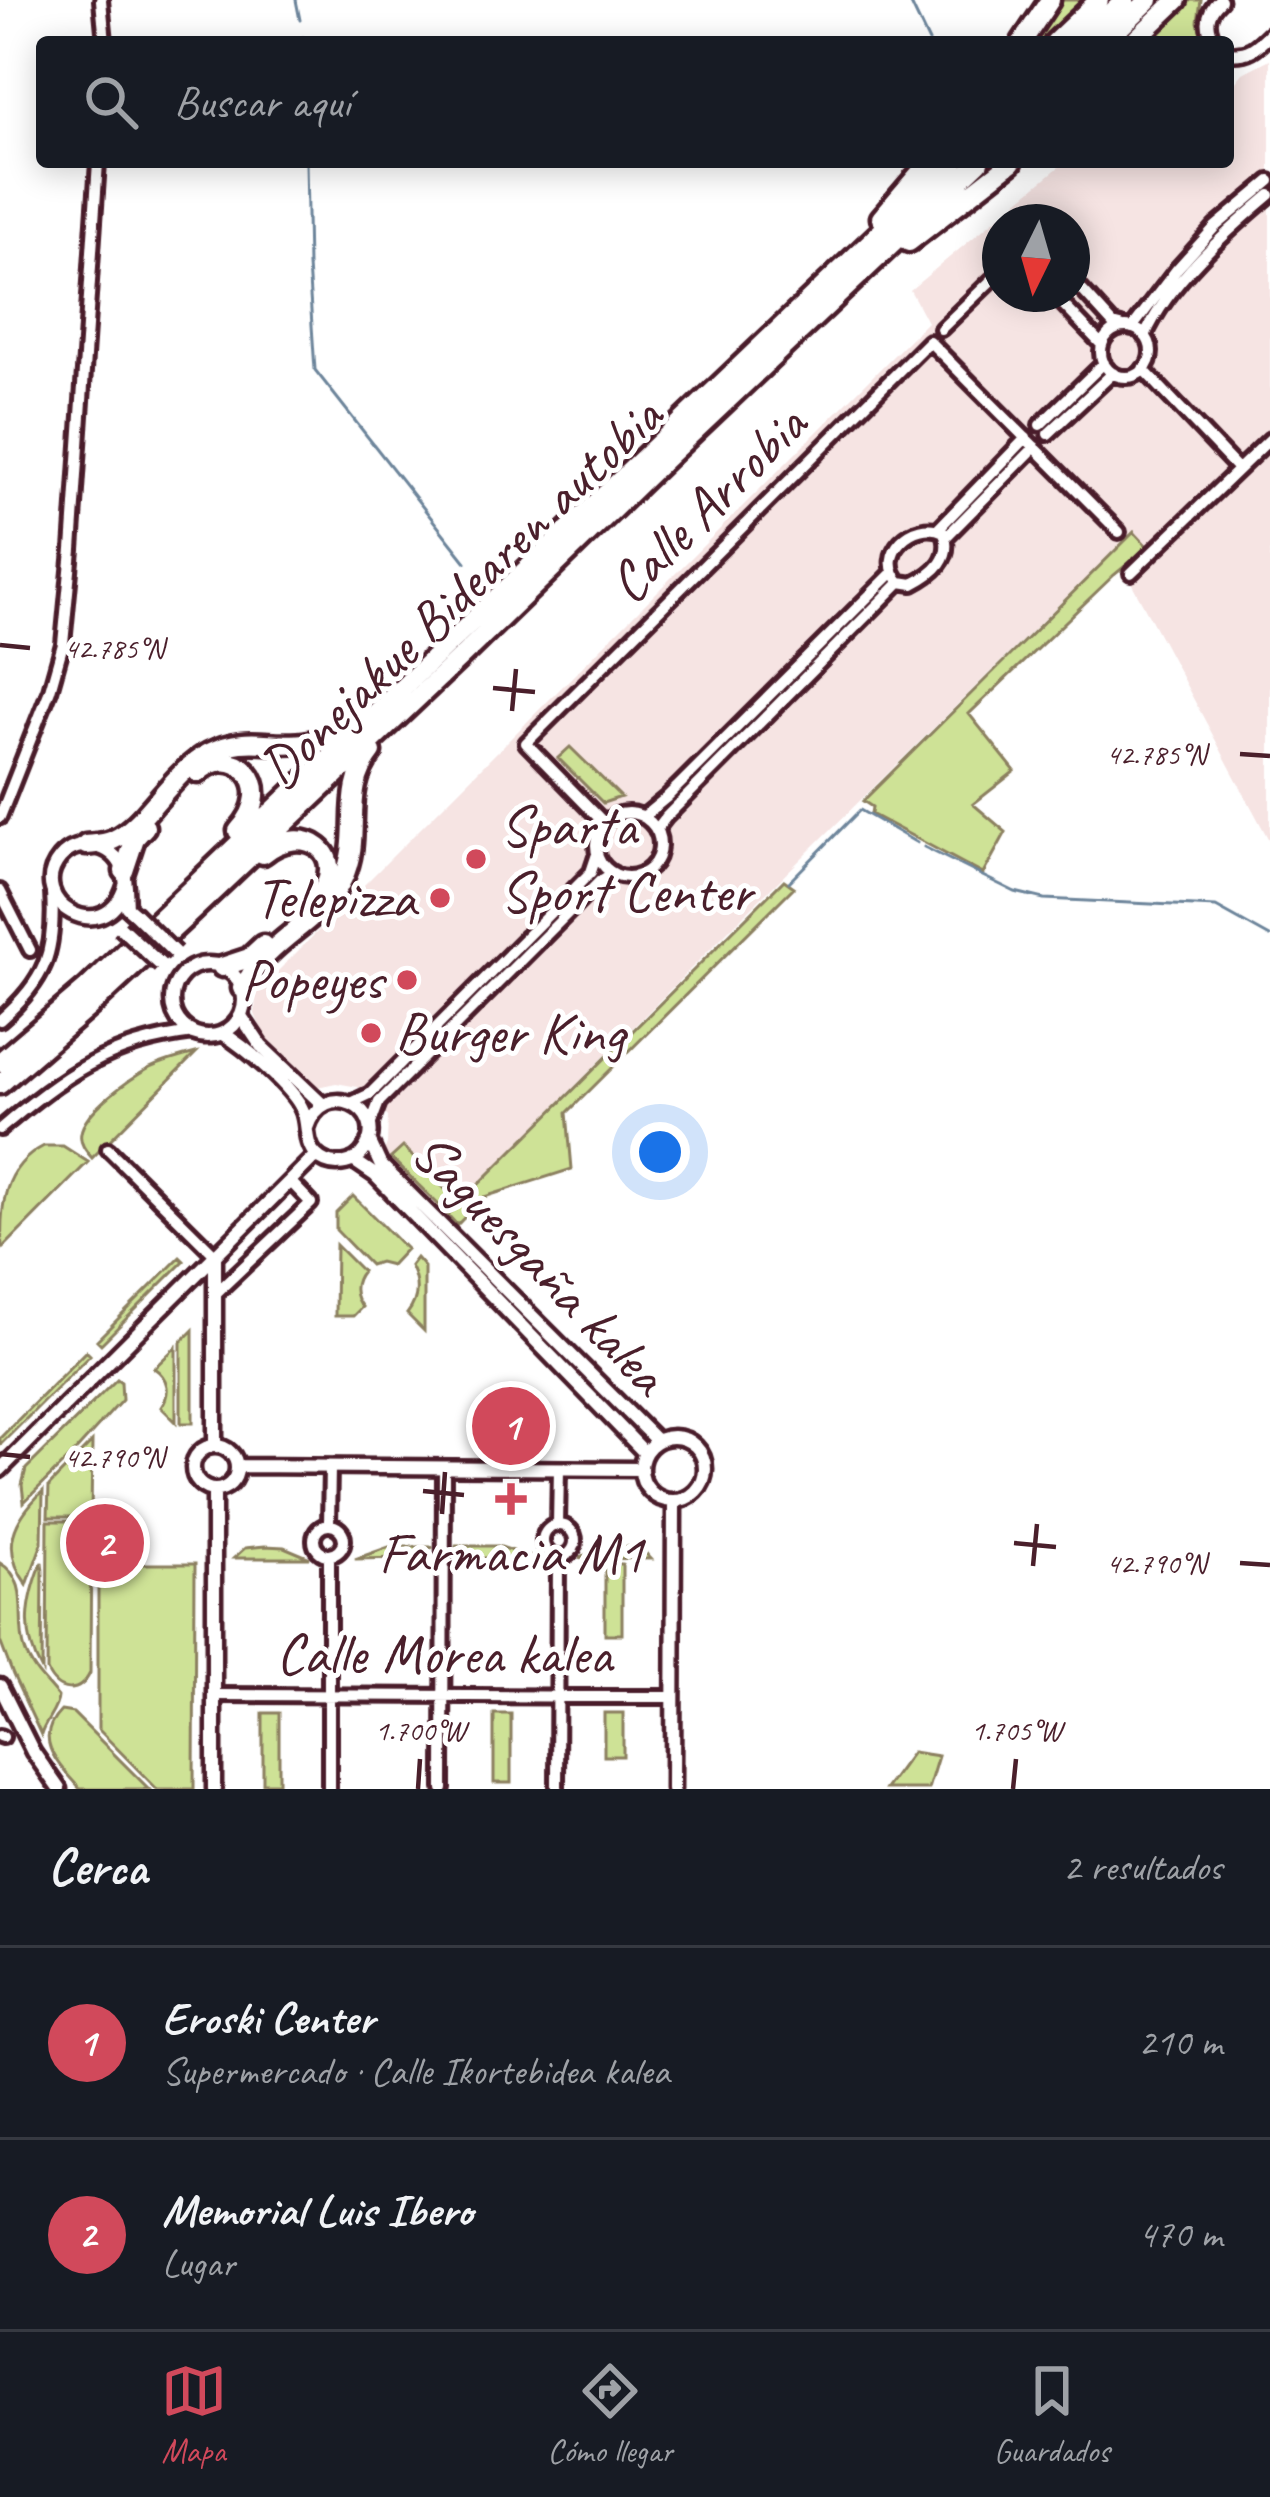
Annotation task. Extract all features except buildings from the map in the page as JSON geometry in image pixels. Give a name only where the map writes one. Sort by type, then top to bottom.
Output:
[{"type":"highway","points":[[1026,36],[1050,0]]},
{"type":"highway","points":[[1060,36],[1099,0]]},
{"type":"highway","points":[[1086,36],[1125,0]]},
{"type":"highway","points":[[1111,36],[1149,0]]},
{"type":"highway","points":[[1139,36],[1177,0]]},
{"type":"highway","points":[[745,361],[755,342],[874,227],[923,168]]},
{"type":"highway","name":"Donejakue Bidearen autobia","points":[[0,1062],[87,988],[948,168]]},
{"type":"highway","name":"Donejakue Bidearen autobia","points":[[0,1084],[98,1000],[973,168]]},
{"type":"highway","points":[[843,292],[1001,168]]},
{"type":"highway","points":[[242,988],[259,963],[337,890],[353,845],[352,809],[360,767],[464,654]]},
{"type":"highway","points":[[86,844],[111,842],[128,831],[185,768],[205,755],[246,741],[315,741],[340,729],[401,677],[437,655]]},
{"type":"highway","points":[[124,879],[135,838],[206,766],[224,761],[240,766],[252,777],[257,795],[252,812],[192,886]]},
{"type":"highway","points":[[185,918],[218,897],[274,845],[305,840],[325,853],[330,869],[325,888],[310,905],[249,958],[222,967]]},
{"type":"street","points":[[101,0],[104,36]]},
{"type":"street","points":[[1211,36],[1208,17],[1215,2]]},
{"type":"street","points":[[1234,53],[1244,54],[1265,39],[1270,56]]},
{"type":"street","points":[[0,817],[63,644],[98,168]]},
{"type":"street","points":[[1102,346],[1110,333],[1128,327],[1215,227],[1270,181]]},
{"type":"street","points":[[1145,336],[1188,274],[1270,195]]},
{"type":"street","points":[[941,329],[982,289]]},
{"type":"street","points":[[1090,299],[1112,324],[1145,336],[1151,350],[1144,369],[1129,376],[1109,368]]},
{"type":"street","points":[[1070,312],[1102,346],[1109,368]]},
{"type":"street","name":"Calle Arrobia","points":[[604,823],[526,742],[929,341],[1119,532]]},
{"type":"street","points":[[1044,430],[1109,368]]},
{"type":"street","points":[[1144,369],[1238,470]]},
{"type":"street","points":[[1131,573],[1270,439]]},
{"type":"street","points":[[942,533],[1031,443]]},
{"type":"street","points":[[896,577],[893,554],[904,538],[926,527],[942,533]]},
{"type":"street","points":[[896,577],[913,584],[934,572],[946,556],[942,533]]},
{"type":"street","points":[[643,817],[896,577]]},
{"type":"street","points":[[656,830],[896,577]]},
{"type":"street","points":[[351,1103],[370,1094],[591,872],[604,823],[622,814],[643,817],[656,830],[659,851],[648,869],[632,876],[614,873],[597,854]]},
{"type":"street","points":[[0,1021],[35,983],[50,952],[56,864],[63,854],[86,844],[109,851],[124,879],[127,908],[195,966]]},
{"type":"street","points":[[222,1034],[252,1054],[296,1099],[316,1155],[333,1163],[353,1160],[364,1150],[380,1102],[600,881],[614,873]]},
{"type":"street","points":[[52,887],[72,914],[83,917],[106,914],[115,907],[124,879]]},
{"type":"street","points":[[0,891],[30,950]]},
{"type":"street","points":[[106,914],[161,965],[173,991]]},
{"type":"street","points":[[0,1129],[44,1092],[103,1056],[127,1046],[222,1034],[241,1016],[244,998],[231,972],[222,967],[195,966],[173,991],[178,1021],[194,1034]]},
{"type":"street","points":[[241,1016],[261,1046],[323,1105]]},
{"type":"street","points":[[307,1128],[311,1116],[334,1101],[361,1110],[369,1133]]},
{"type":"street","name":"Saguesgaña kalea","points":[[369,1133],[380,1164],[657,1441]]},
{"type":"street","points":[[108,1149],[215,1255],[215,1446]]},
{"type":"street","points":[[0,1470],[316,1155]]},
{"type":"street","name":"Saguesgaña kalea","points":[[353,1160],[375,1175],[645,1453]]},
{"type":"street","points":[[215,1294],[311,1203],[290,1180]]},
{"type":"street","points":[[670,1437],[688,1441],[703,1459],[699,1486],[688,1497],[664,1500],[649,1491],[640,1469],[645,1453],[657,1441],[670,1437]]},
{"type":"street","points":[[215,1446],[230,1452],[238,1466],[231,1484],[214,1490],[199,1483],[193,1468],[199,1452],[215,1446]]},
{"type":"street","points":[[238,1466],[640,1469]]},
{"type":"street","points":[[329,1526],[330,1467]]},
{"type":"street","points":[[443,1789],[444,1468]]},
{"type":"street","points":[[558,1525],[559,1468]]},
{"type":"street","points":[[214,1490],[214,1789]]},
{"type":"street","points":[[673,1789],[674,1501]]},
{"type":"street","points":[[558,1525],[568,1528],[575,1541],[568,1555],[558,1557],[545,1551],[543,1541],[545,1532],[558,1525]]},
{"type":"street","points":[[329,1526],[338,1529],[344,1542],[328,1555],[314,1542],[316,1532],[329,1526]]},
{"type":"street","points":[[328,1555],[328,1789]]},
{"type":"street","points":[[557,1789],[558,1557]]},
{"type":"street","points":[[0,1686],[32,1752],[59,1789]]},
{"type":"street","name":"Calle Morea kalea","points":[[214,1695],[674,1696]]},
{"type":"shaded area","points":[[1270,59],[1270,842],[1124,569],[1147,547],[1133,531],[442,1221],[381,1158],[388,1117],[358,1087],[336,1083],[317,1087],[264,1035],[255,1014],[256,993],[927,322],[910,290],[982,231],[982,312],[1090,312],[1090,204],[1014,204],[1058,168],[1234,168],[1234,84],[1243,73]]},
{"type":"green space","points":[[1053,0],[1084,0],[1049,36],[1031,36]]},
{"type":"green space","points":[[1190,0],[1201,0],[1202,36],[1151,36]]},
{"type":"green space","points":[[1134,532],[1148,547],[969,714],[1015,771],[973,804],[1006,832],[983,874],[871,814],[872,807],[863,801]]},
{"type":"green space","points":[[570,747],[621,797],[603,803],[558,758]]},
{"type":"green space","points":[[784,880],[794,887],[567,1113],[572,1169],[484,1197],[457,1225],[448,1215]]},
{"type":"green space","points":[[196,1053],[92,1158],[81,1133],[99,1105],[150,1068]]},
{"type":"green space","points":[[44,1146],[63,1146],[88,1162],[2,1249],[2,1218],[12,1177]]},
{"type":"green space","points":[[403,1147],[455,1199],[444,1210],[391,1158]]},
{"type":"green space","points":[[353,1196],[406,1249],[391,1265],[370,1265],[336,1230],[336,1213]]},
{"type":"green space","points":[[336,1245],[362,1271],[355,1289],[362,1307],[353,1316],[335,1316]]},
{"type":"green space","points":[[180,1257],[184,1261],[101,1344],[97,1340]]},
{"type":"green space","points":[[416,1258],[424,1267],[424,1331],[407,1314],[416,1297],[410,1266]]},
{"type":"green space","points":[[193,1330],[193,1423],[181,1423],[181,1342]]},
{"type":"green space","points":[[176,1347],[176,1422],[161,1407],[167,1386],[154,1368]]},
{"type":"green space","points":[[86,1351],[90,1355],[0,1445],[0,1438]]},
{"type":"green space","points":[[117,1379],[122,1400],[24,1502],[26,1469]]},
{"type":"green space","points":[[92,1442],[91,1517],[48,1517],[49,1486]]},
{"type":"green space","points":[[43,1491],[42,1543],[27,1585],[14,1559],[14,1535],[24,1513]]},
{"type":"green space","points":[[48,1521],[91,1521],[90,1673],[80,1685],[68,1689],[56,1684],[47,1671]]},
{"type":"green space","points":[[455,1546],[498,1546],[534,1558],[483,1558]]},
{"type":"green space","points":[[284,1547],[310,1558],[234,1558],[245,1548]]},
{"type":"green space","points":[[389,1547],[433,1547],[405,1558],[355,1559]]},
{"type":"green space","points":[[602,1547],[640,1547],[651,1559],[579,1558]]},
{"type":"green space","points":[[42,1562],[42,1671],[31,1644],[28,1617]]},
{"type":"green space","points":[[0,1563],[16,1580],[28,1657],[58,1697],[41,1735],[0,1641]]},
{"type":"green space","points":[[98,1564],[195,1564],[194,1789],[157,1789],[98,1729]]},
{"type":"green space","points":[[605,1564],[622,1564],[622,1634],[605,1634]]},
{"type":"green space","points":[[61,1711],[73,1713],[149,1789],[80,1789],[48,1742]]},
{"type":"green space","points":[[263,1713],[279,1713],[279,1783],[263,1783]]},
{"type":"green space","points":[[604,1713],[623,1713],[623,1756],[604,1756]]},
{"type":"green space","points":[[494,1714],[511,1714],[511,1783],[494,1783]]},
{"type":"green space","points":[[912,1752],[938,1756],[928,1789],[885,1789]]},
{"type":"waterway","points":[[296,0],[300,20]]},
{"type":"waterway","points":[[909,0],[926,36]]},
{"type":"waterway","points":[[306,168],[315,370],[466,562]]},
{"type":"waterway","points":[[789,882],[860,810],[917,843]]},
{"type":"waterway","points":[[924,847],[1015,892],[1044,899],[1216,907],[1270,937]]},
{"type":"place","name":"Sparta Sport Center","points":[[476,859]]},
{"type":"place","name":"Telepizza","points":[[440,898]]},
{"type":"place","name":"Popeyes","points":[[407,980]]},
{"type":"place","name":"Burger King","points":[[371,1033]]},
{"type":"place","name":"Eroski Center","points":[[511,1426]]},
{"type":"place","name":"Farmacia M1","points":[[511,1499]]},
{"type":"place","name":"Memorial Luis Ibero","points":[[105,1543]]}]
